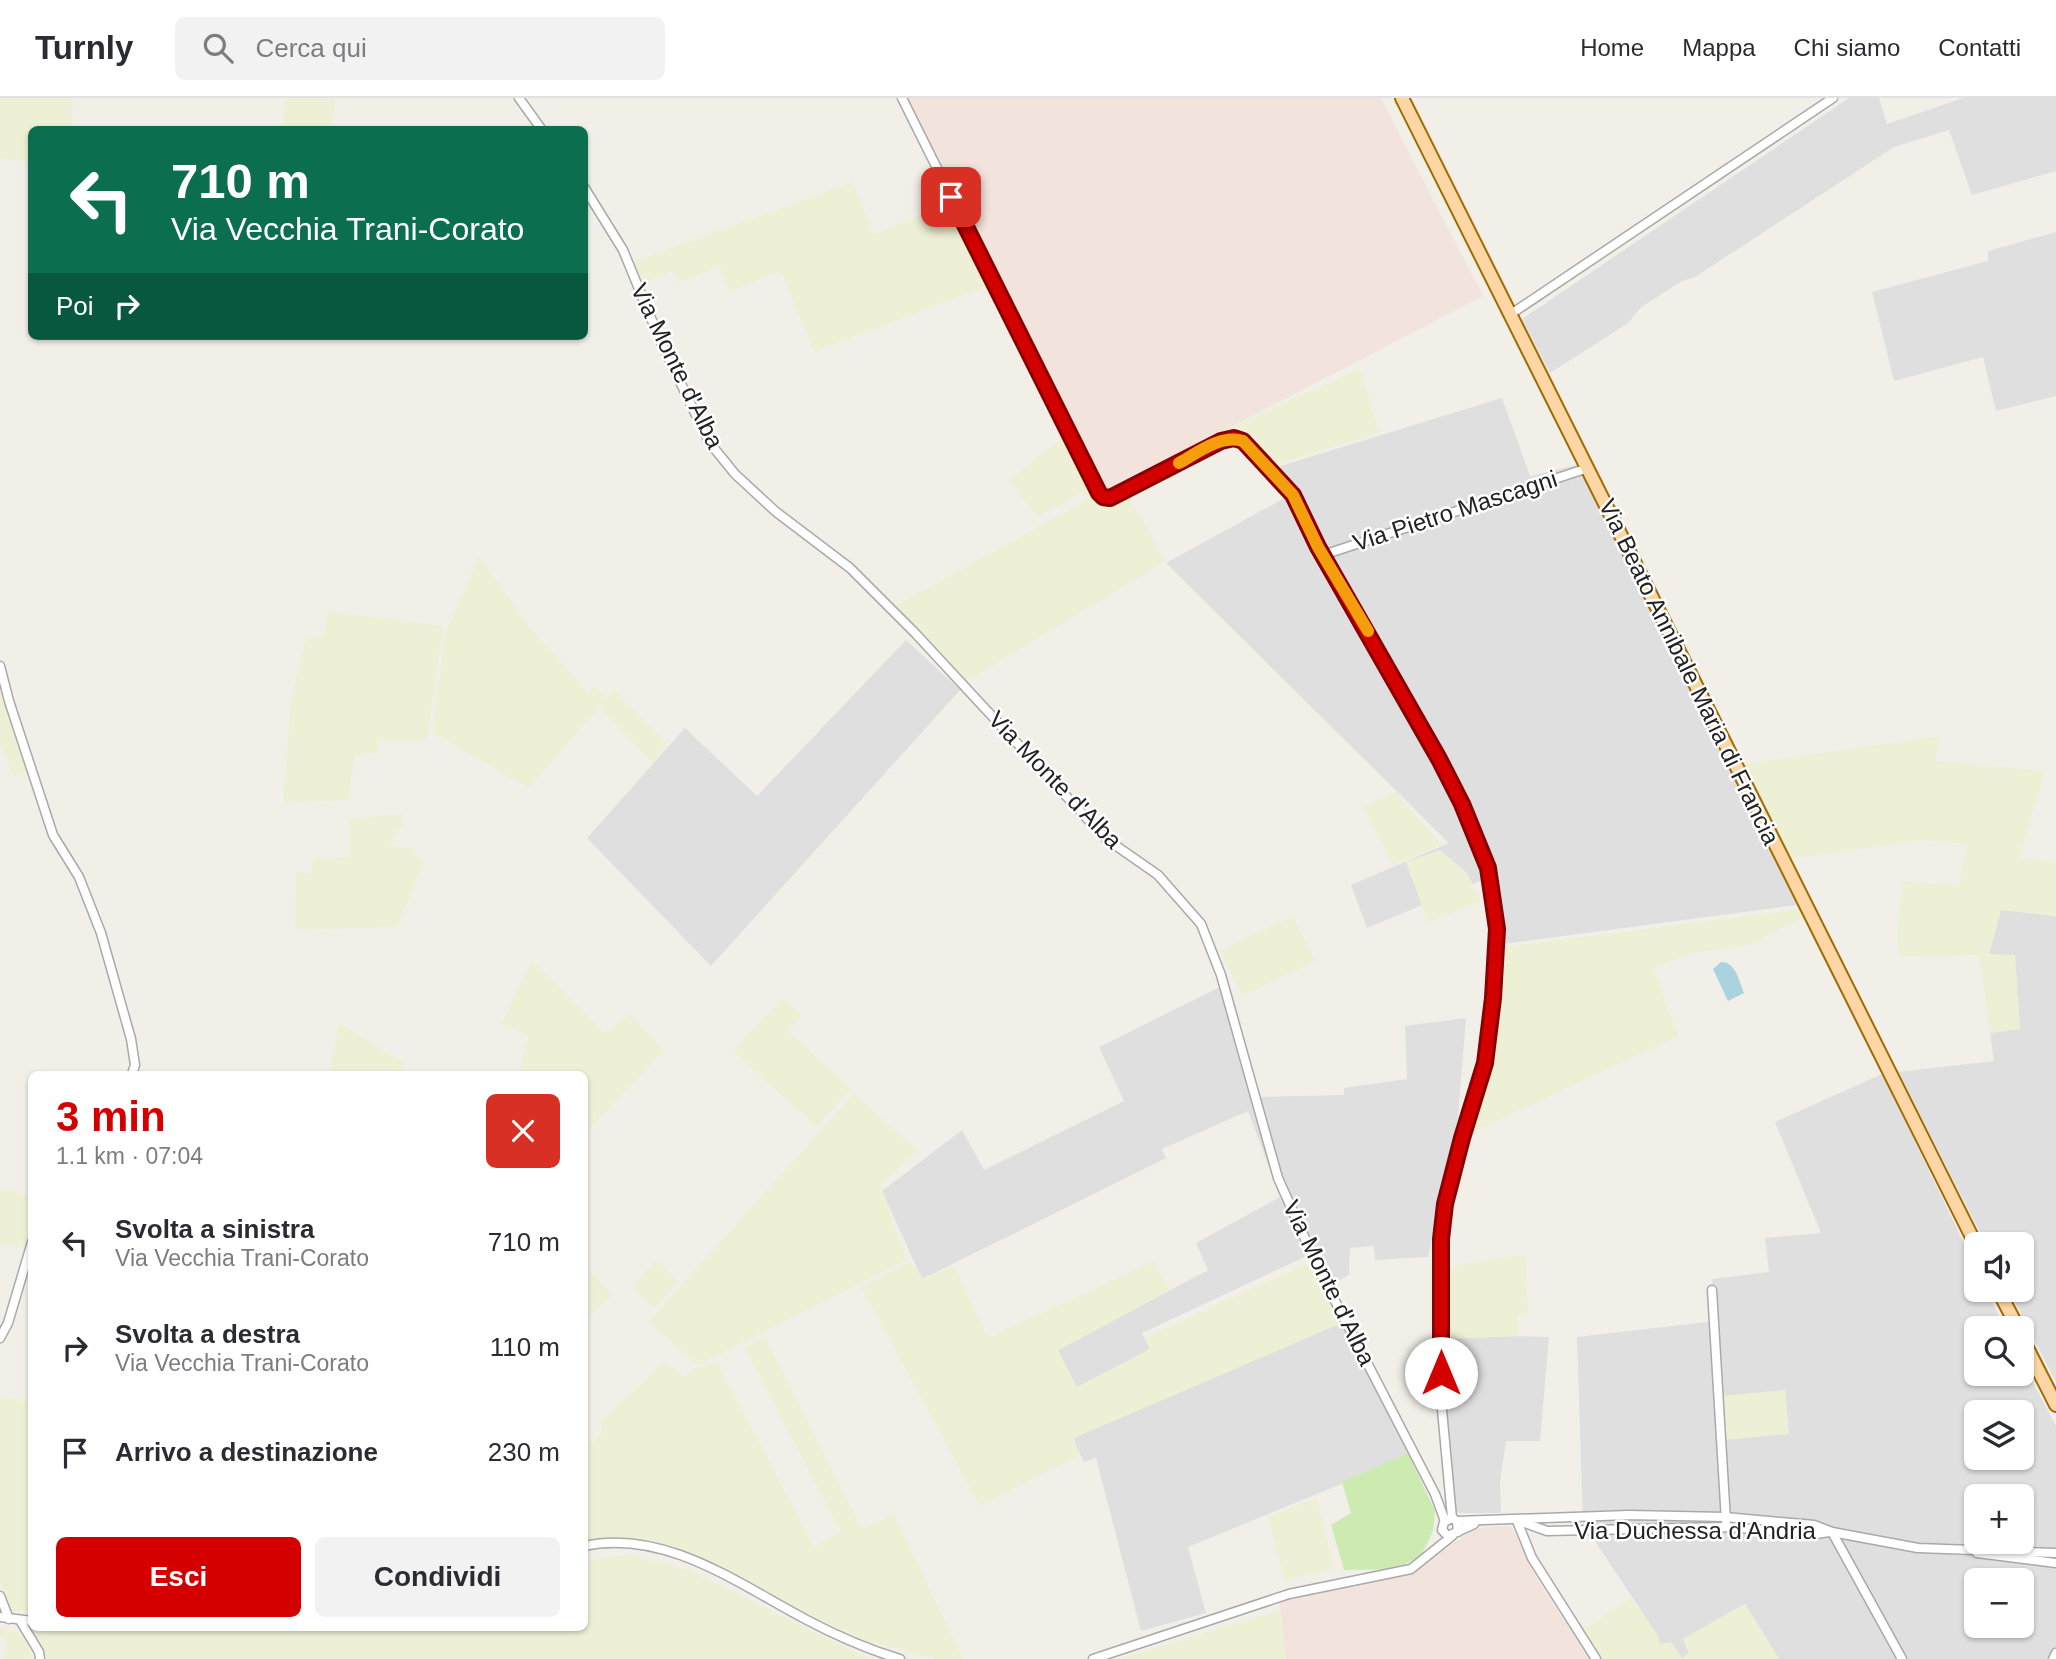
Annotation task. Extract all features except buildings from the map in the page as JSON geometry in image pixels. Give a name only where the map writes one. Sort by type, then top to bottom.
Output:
[{"type":"main road","name":"Via Beato Annibale Maria di Francia","points":[[1402,98],[1969,1232]]},
{"type":"main road","points":[[2034,1362],[2056,1405]]},
{"type":"street","points":[[519,98],[539,126]]},
{"type":"street","points":[[902,98],[1103,497],[1110,498],[1221,441],[1234,438],[1243,441],[1293,495],[1322,555],[1382,656],[1462,804],[1488,868],[1497,929],[1493,998],[1485,1063],[1445,1204],[1441,1239],[1441,1399],[1450,1482],[1446,1535],[1455,1534],[1449,1522]]},
{"type":"street","points":[[1511,314],[1833,98]]},
{"type":"street","name":"Via Monte d'Alba","points":[[588,193],[624,250],[660,340],[709,442],[735,474],[775,511],[850,568],[915,633],[1105,838],[1158,875],[1201,924],[1221,975],[1278,1178],[1319,1270],[1449,1522]]},
{"type":"street","name":"Via Pietro Mascagni","points":[[1322,555],[1588,468]]},
{"type":"street","points":[[0,666],[12,712],[53,835],[79,877],[101,933],[126,1018],[135,1065],[133,1071]]},
{"type":"street","points":[[0,1338],[8,1322],[28,1255]]},
{"type":"street","points":[[1712,1290],[1727,1527]]},
{"type":"street","points":[[1434,1494],[1450,1482]]},
{"type":"street","name":"Via Duchessa d'Andria","points":[[1449,1522],[1629,1515],[1725,1517],[1814,1525],[1918,1548],[2056,1553]]},
{"type":"street","points":[[1517,1521],[1532,1558],[1596,1659]]},
{"type":"street","name":"Via Duchessa d'Andria","points":[[1517,1521],[1547,1531],[1727,1527],[1816,1534],[1832,1531]]},
{"type":"street","points":[[1426,1559],[1449,1522]]},
{"type":"street","name":"Via Duchessa d'Andria","points":[[1093,1659],[1289,1594],[1411,1569],[1455,1534],[1477,1522]]},
{"type":"street","points":[[1832,1531],[1902,1659]]},
{"type":"street","points":[[588,1545],[615,1542],[642,1545],[686,1556],[853,1644],[900,1659]]},
{"type":"street","name":"Via Duchessa d'Andria","points":[[1961,1550],[1989,1556],[2056,1563]]},
{"type":"street","points":[[0,1596],[5,1618],[28,1621]]},
{"type":"street","points":[[21,1622],[39,1652],[40,1659]]},
{"type":"street","points":[[2053,1659],[2056,1653]]},
{"type":"shaded area","points":[[906,98],[1381,98],[1483,296],[1104,493]]},
{"type":"shaded area","points":[[1849,98],[1879,98],[1887,124],[1963,98],[2056,98],[2056,171],[1972,195],[1949,130],[1894,147],[1695,277],[1682,281],[1640,308],[1628,323],[1550,373],[1522,319]]},
{"type":"shaded area","points":[[2056,232],[2056,396],[1996,411],[1983,357],[1894,381],[1872,292],[1988,261],[1988,251]]},
{"type":"shaded area","points":[[1502,398],[1530,476],[1580,464],[1797,905],[1504,944],[1492,876],[1367,928],[1351,885],[1449,843],[1166,563],[1288,496],[1274,468]]},
{"type":"shaded area","points":[[906,640],[960,690],[711,966],[587,838],[685,728],[757,796]]},
{"type":"shaded area","points":[[2001,910],[2056,916],[2056,1382],[2034,1339],[2034,1316],[2022,1316],[2015,1302],[2034,1302],[2034,1232],[1980,1232],[1898,1072],[1994,1061],[1990,1033],[2020,1028],[1989,955]]},
{"type":"shaded area","points":[[1220,987],[1259,1097],[1344,1095],[1344,1088],[1407,1079],[1405,1026],[1466,1018],[1458,1116],[1428,1257],[1375,1260],[1374,1246],[1350,1248],[1349,1275],[1332,1284],[1313,1253],[1142,1333],[1150,1349],[1329,1306],[1363,1363],[1408,1453],[1361,1476],[1188,1547],[1206,1613],[1141,1631],[1096,1458],[1084,1462],[1053,1398],[1053,1353],[1208,1270],[1196,1243],[1280,1197],[1248,1111],[1162,1149],[1166,1158],[922,1279],[882,1191],[962,1130],[984,1170],[1124,1101],[1099,1047]]},
{"type":"shaded area","points":[[1882,1074],[1964,1243],[1964,1302],[1992,1302],[1999,1316],[1964,1316],[1964,1386],[2034,1385],[2056,1426],[2056,1659],[1779,1659],[1745,1604],[1683,1639],[1689,1653],[1682,1658],[1660,1644],[1658,1636],[1583,1523],[1577,1337],[1715,1321],[1712,1279],[1769,1272],[1765,1238],[1821,1233],[1775,1122]]},
{"type":"shaded area","points":[[1549,1337],[1540,1441],[1506,1441],[1500,1482],[1501,1513],[1458,1513],[1453,1503],[1442,1339]]},
{"type":"shaded area","points":[[1511,1526],[1539,1582],[1590,1659],[1286,1659],[1279,1602],[1412,1573],[1475,1528]]},
{"type":"green space","points":[[0,98],[73,98],[71,126],[28,126],[28,162],[0,159]]},
{"type":"green space","points":[[285,98],[336,98],[331,126],[283,126]]},
{"type":"green space","points":[[853,182],[873,234],[952,204],[992,284],[814,352],[781,271],[730,292],[720,267],[679,282],[674,271],[638,285],[629,263]]},
{"type":"green space","points":[[1360,368],[1379,433],[1269,467],[1236,425]]},
{"type":"green space","points":[[1067,434],[1099,498],[1126,492],[1166,561],[964,683],[895,606],[1087,500],[1083,492],[1037,517],[1009,480]]},
{"type":"green space","points":[[479,556],[528,625],[588,693],[595,686],[606,698],[614,690],[668,745],[652,763],[600,707],[528,788],[432,732],[445,634]]},
{"type":"green space","points":[[328,611],[443,626],[427,740],[378,740],[379,752],[355,756],[348,800],[283,803],[291,700],[306,639],[323,635]]},
{"type":"green space","points":[[0,662],[32,770],[13,776],[0,742]]},
{"type":"green space","points":[[1940,736],[1935,761],[2045,771],[2019,858],[2056,862],[2056,916],[2001,910],[1989,954],[2015,955],[2020,1029],[1990,1033],[1979,955],[1900,957],[1897,938],[1903,881],[1958,885],[1968,844],[1920,840],[1789,859],[1740,765]]},
{"type":"green space","points":[[1396,792],[1441,845],[1393,865],[1363,808]]},
{"type":"green space","points":[[402,814],[402,827],[393,835],[391,847],[411,848],[423,864],[397,927],[295,930],[296,872],[311,873],[314,858],[350,857],[349,819]]},
{"type":"green space","points":[[1440,850],[1468,874],[1481,902],[1428,922],[1406,862]]},
{"type":"green space","points":[[1801,909],[1805,916],[1752,944],[1692,953],[1653,968],[1678,1036],[1465,1136],[1484,1060],[1497,948]]},
{"type":"green space","points":[[1293,916],[1315,961],[1242,996],[1220,951]]},
{"type":"green space","points":[[532,960],[604,1033],[630,1014],[664,1050],[588,1131],[588,1071],[519,1071],[529,1036],[501,1024]]},
{"type":"green space","points":[[782,999],[802,1016],[788,1031],[851,1089],[817,1127],[733,1051]]},
{"type":"green space","points":[[339,1023],[403,1062],[402,1071],[330,1071]]},
{"type":"green space","points":[[854,1094],[918,1151],[880,1184],[907,1260],[698,1365],[648,1322]]},
{"type":"green space","points":[[0,1188],[28,1196],[28,1239],[24,1249],[0,1243]]},
{"type":"green space","points":[[1526,1255],[1528,1314],[1518,1315],[1518,1336],[1442,1339],[1442,1281],[1459,1264]]},
{"type":"green space","points":[[657,1260],[679,1282],[654,1308],[632,1286]]},
{"type":"green space","points":[[1154,1261],[1170,1290],[1058,1350],[1077,1387],[1150,1349],[1144,1338],[1308,1263],[1344,1322],[1074,1438],[1079,1455],[980,1506],[861,1287],[911,1262],[923,1279],[954,1265],[988,1338]]},
{"type":"green space","points":[[588,1268],[612,1295],[588,1317]]},
{"type":"green space","points":[[765,1336],[862,1529],[894,1514],[963,1659],[935,1659],[858,1639],[675,1547],[629,1538],[588,1540],[588,1444],[600,1438],[603,1420],[665,1361],[685,1377],[694,1368],[717,1362],[814,1547],[841,1532],[744,1347]]},
{"type":"green space","points":[[1785,1390],[1789,1434],[1725,1440],[1720,1396]]},
{"type":"green space","points":[[0,1396],[28,1402],[28,1610],[10,1612],[0,1581]]},
{"type":"green space","points":[[1408,1453],[1435,1511],[1433,1531],[1421,1556],[1396,1569],[1344,1570],[1331,1525],[1351,1513],[1342,1482]]},
{"type":"green space","points":[[1317,1497],[1334,1569],[1285,1581],[1268,1517]]},
{"type":"green space","points":[[628,1554],[686,1569],[870,1659],[39,1659],[34,1631],[588,1631],[588,1561]]},
{"type":"green space","points":[[1631,1598],[1658,1636],[1660,1644],[1671,1642],[1682,1658],[1689,1653],[1683,1639],[1745,1604],[1779,1659],[1601,1659],[1581,1631]]},
{"type":"green space","points":[[1280,1610],[1285,1659],[1119,1659]]},
{"type":"green space","points":[[0,1628],[17,1631],[28,1640],[32,1659],[4,1659],[6,1639],[0,1637]]},
{"type":"water","points":[[1721,962],[1734,969],[1744,993],[1728,1001],[1713,969]]},
{"type":"slow traffic","points":[[1179,463],[1221,441],[1234,438],[1243,441],[1293,495],[1318,547],[1368,631]]},
{"type":"route","points":[[951,197],[1099,493],[1110,498],[1221,441],[1234,438],[1243,441],[1293,495],[1318,547],[1363,622],[1462,804],[1488,868],[1497,929],[1493,998],[1485,1063],[1445,1204],[1441,1239],[1441,1373]]}]
